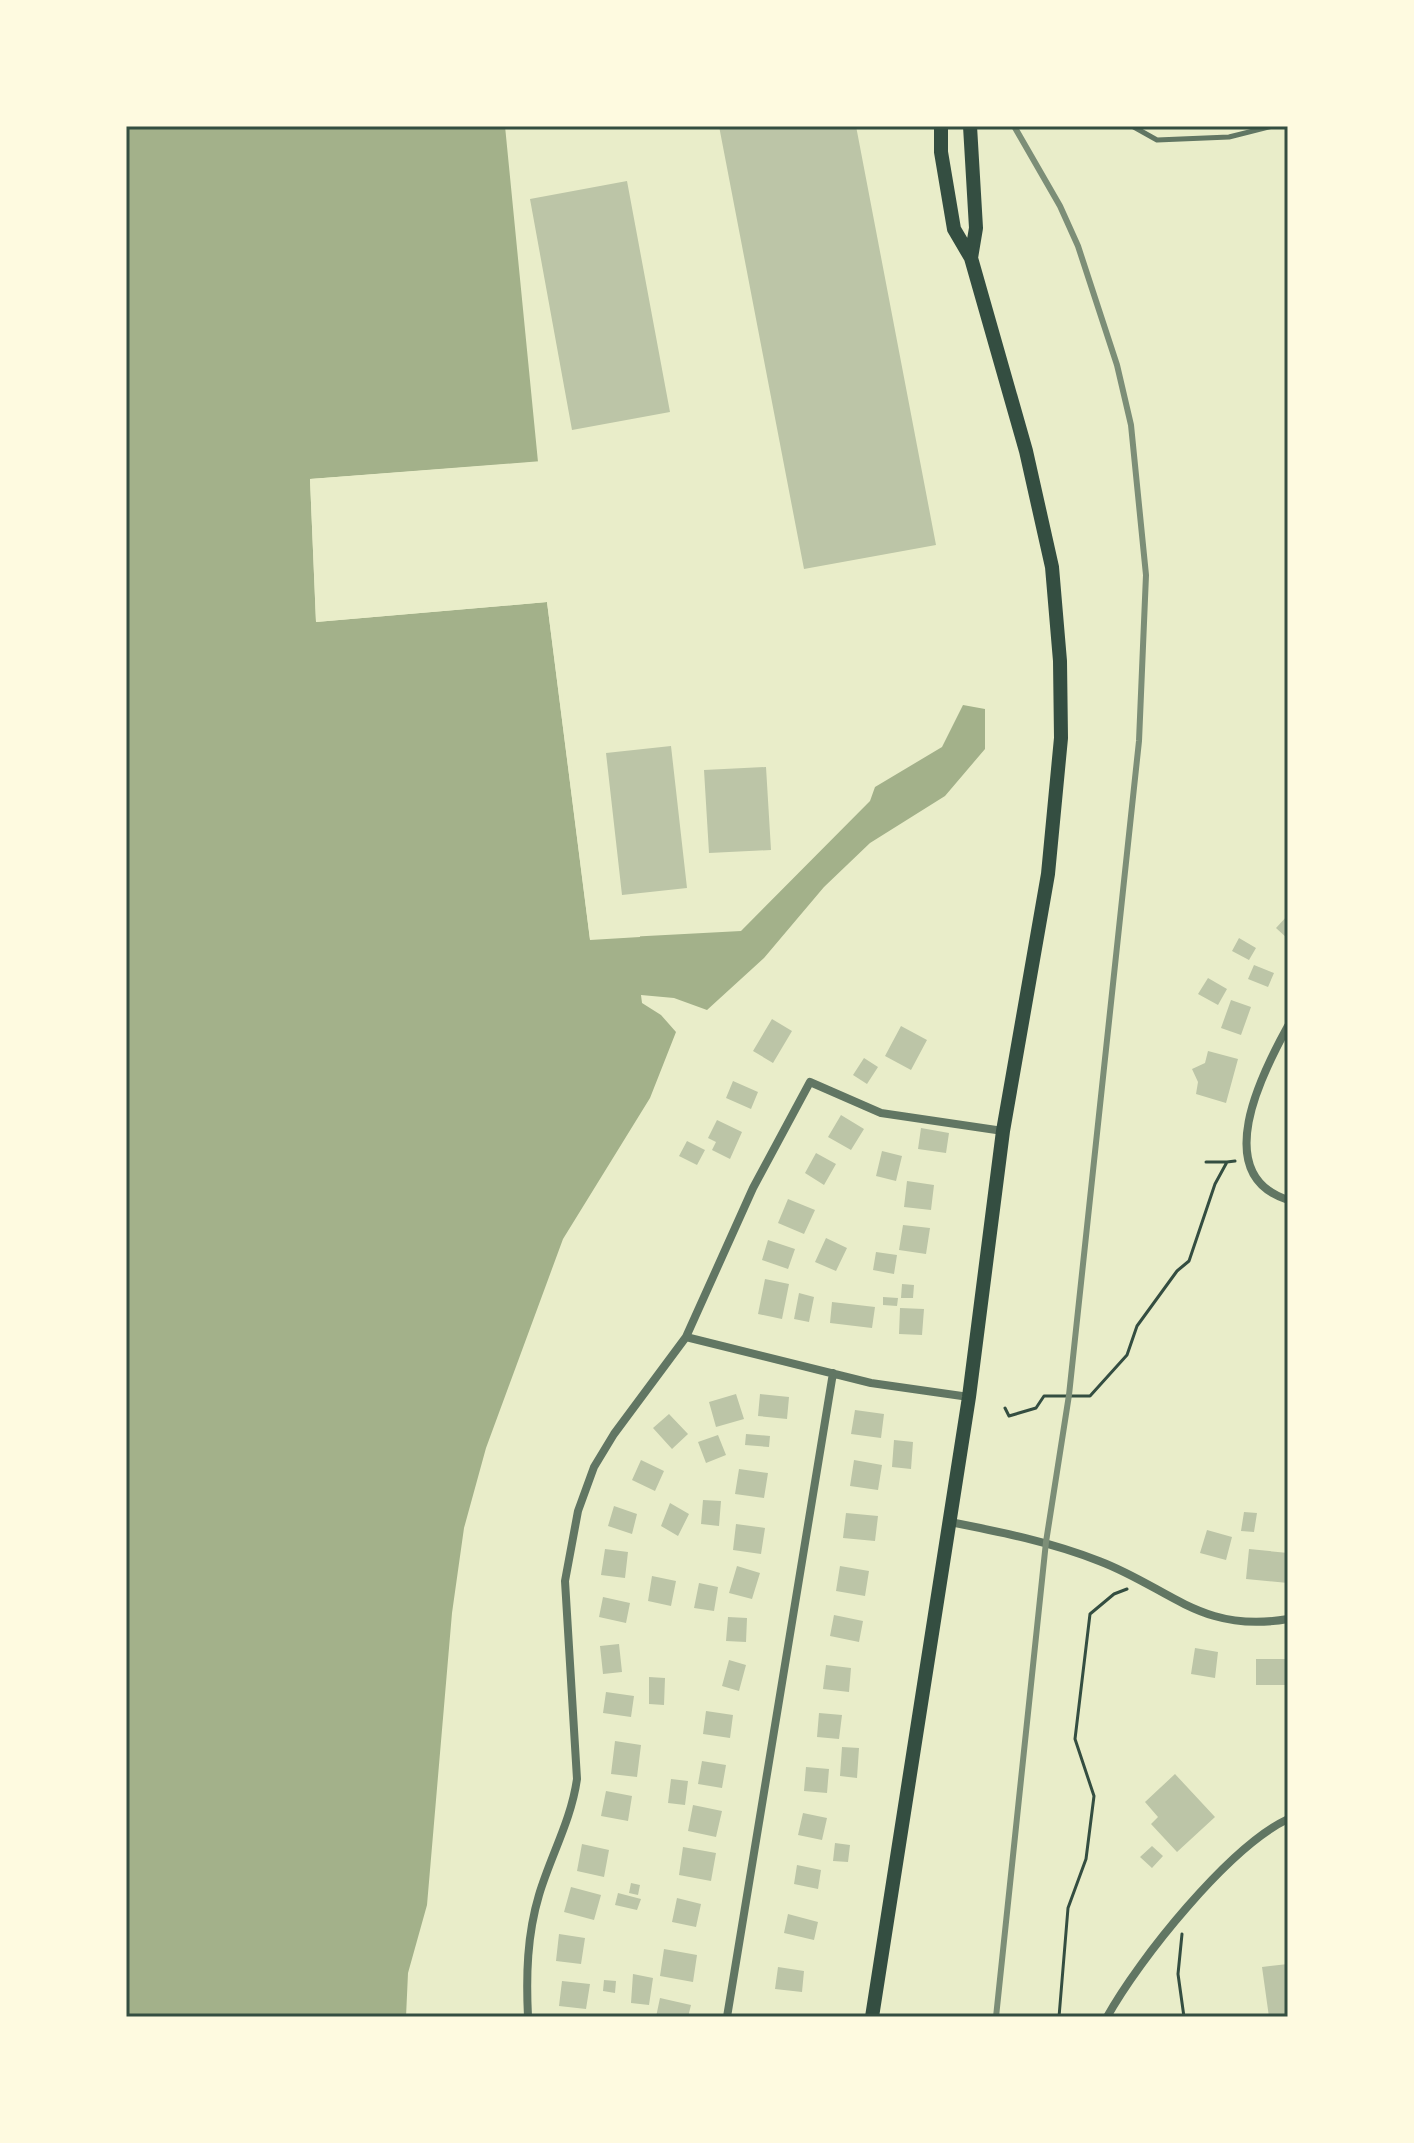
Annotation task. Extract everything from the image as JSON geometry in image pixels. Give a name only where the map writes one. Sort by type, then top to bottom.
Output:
[{"type":"main road","points":[[872,2017],[969,1397],[1003,1131],[1023,1028],[1057,805],[1061,722],[1052,567],[1026,451],[971,258],[954,229],[941,152],[941,126]]},
{"type":"main road","points":[[970,126],[976,228],[971,258]]},
{"type":"street","points":[[1288,1026],[1266,1073],[1249,1123],[1246,1160],[1258,1184],[1288,1200]]},
{"type":"street","points":[[528,2017],[527,1950],[539,1895],[572,1812],[577,1779],[566,1641],[565,1581],[573,1533],[594,1467],[686,1337],[753,1188],[810,1082],[881,1113],[1003,1131]]},
{"type":"street","points":[[686,1337],[871,1383],[969,1397]]},
{"type":"street","points":[[727,2017],[833,1373]]},
{"type":"street","points":[[950,1522],[1046,1542],[1102,1562],[1208,1615],[1243,1622],[1288,1619]]},
{"type":"street","points":[[1107,2017],[1140,1964],[1186,1909],[1262,1834],[1288,1819]]},
{"type":"lane","points":[[1132,126],[1157,140],[1229,137],[1273,126]]},
{"type":"path","points":[[1206,1162],[1246,1160]]},
{"type":"path","points":[[1005,1408],[1009,1416],[1036,1408],[1044,1396],[1090,1396],[1127,1355],[1137,1326],[1189,1261],[1215,1184],[1227,1162]]},
{"type":"path","points":[[1059,2017],[1068,1908],[1086,1859],[1094,1796],[1075,1739],[1090,1614],[1114,1594],[1142,1583]]},
{"type":"path","points":[[1184,2017],[1178,1974],[1186,1909]]},
{"type":"shaded area","points":[[126,126],[505,126],[538,462],[310,479],[316,622],[547,602],[590,939],[741,931],[870,801],[875,787],[942,747],[963,705],[985,709],[985,749],[945,796],[870,843],[824,887],[764,958],[707,1010],[674,998],[641,995],[642,1003],[661,1015],[676,1032],[650,1098],[563,1239],[486,1448],[464,1528],[452,1613],[427,1905],[408,1973],[406,2017],[126,2017]]},
{"type":"pier","points":[[542,461],[539,466],[314,482],[320,618],[550,599],[593,935],[640,933],[640,937],[590,940],[547,602],[316,622],[310,479]]},
{"type":"building","points":[[719,126],[856,126],[936,545],[804,569]]},
{"type":"building","points":[[627,181],[670,412],[572,430],[530,199]]},
{"type":"building","points":[[671,746],[687,888],[622,895],[606,753]]},
{"type":"building","points":[[766,767],[771,850],[709,853],[704,770]]},
{"type":"building","points":[[1288,915],[1288,939],[1276,928]]},
{"type":"building","points":[[1239,938],[1256,948],[1249,960],[1232,951]]},
{"type":"building","points":[[1254,965],[1274,973],[1268,987],[1248,979]]},
{"type":"building","points":[[1208,978],[1227,989],[1218,1005],[1198,994]]},
{"type":"building","points":[[1231,1000],[1251,1007],[1241,1035],[1221,1028]]},
{"type":"building","points":[[772,1019],[792,1031],[773,1063],[753,1051]]},
{"type":"building","points":[[901,1026],[927,1040],[911,1070],[885,1056]]},
{"type":"building","points":[[1208,1051],[1238,1059],[1226,1103],[1196,1094],[1198,1082],[1192,1069],[1205,1063]]},
{"type":"building","points":[[864,1058],[878,1067],[867,1084],[853,1075]]},
{"type":"building","points":[[733,1081],[758,1092],[751,1109],[726,1098]]},
{"type":"building","points":[[841,1115],[864,1129],[851,1150],[828,1137]]},
{"type":"building","points":[[717,1120],[742,1132],[730,1159],[712,1150],[716,1142],[708,1138]]},
{"type":"building","points":[[921,1128],[949,1133],[946,1153],[918,1149]]},
{"type":"building","points":[[687,1141],[705,1150],[697,1165],[679,1156]]},
{"type":"building","points":[[882,1151],[902,1156],[896,1181],[876,1176]]},
{"type":"building","points":[[816,1153],[836,1164],[824,1185],[805,1173]]},
{"type":"building","points":[[907,1181],[934,1185],[931,1210],[904,1207]]},
{"type":"building","points":[[788,1199],[815,1210],[804,1234],[778,1223]]},
{"type":"building","points":[[903,1225],[930,1228],[926,1254],[899,1250]]},
{"type":"building","points":[[826,1238],[847,1248],[836,1271],[815,1262]]},
{"type":"building","points":[[768,1240],[795,1249],[788,1269],[762,1260]]},
{"type":"building","points":[[876,1252],[897,1255],[894,1274],[873,1270]]},
{"type":"building","points":[[765,1279],[789,1284],[782,1319],[758,1314]]},
{"type":"building","points":[[902,1284],[914,1285],[913,1298],[901,1298]]},
{"type":"building","points":[[799,1293],[814,1297],[809,1322],[794,1319]]},
{"type":"building","points":[[883,1297],[898,1298],[897,1306],[883,1305]]},
{"type":"building","points":[[832,1302],[875,1307],[872,1328],[830,1323]]},
{"type":"building","points":[[900,1308],[924,1309],[922,1335],[899,1334]]},
{"type":"building","points":[[736,1394],[744,1419],[716,1427],[709,1402]]},
{"type":"building","points":[[760,1394],[789,1397],[787,1419],[758,1416]]},
{"type":"building","points":[[855,1410],[884,1414],[881,1438],[851,1434]]},
{"type":"building","points":[[669,1414],[688,1434],[672,1449],[653,1428]]},
{"type":"building","points":[[746,1434],[770,1436],[769,1447],[745,1445]]},
{"type":"building","points":[[718,1435],[726,1455],[706,1463],[698,1442]]},
{"type":"building","points":[[894,1440],[913,1442],[911,1469],[892,1467]]},
{"type":"building","points":[[641,1460],[664,1471],[655,1491],[632,1480]]},
{"type":"building","points":[[854,1460],[882,1465],[878,1490],[850,1486]]},
{"type":"building","points":[[739,1469],[768,1473],[764,1498],[735,1494]]},
{"type":"building","points":[[703,1500],[721,1501],[719,1526],[701,1524]]},
{"type":"building","points":[[670,1503],[689,1514],[678,1536],[661,1526]]},
{"type":"building","points":[[614,1506],[637,1514],[632,1534],[608,1526]]},
{"type":"building","points":[[1244,1512],[1257,1513],[1254,1532],[1241,1531]]},
{"type":"building","points":[[846,1513],[878,1516],[875,1541],[843,1538]]},
{"type":"building","points":[[736,1524],[765,1528],[761,1554],[733,1550]]},
{"type":"building","points":[[1207,1530],[1232,1537],[1226,1560],[1200,1553]]},
{"type":"building","points":[[605,1549],[628,1552],[625,1578],[601,1575]]},
{"type":"building","points":[[1249,1549],[1288,1553],[1288,1583],[1246,1579]]},
{"type":"building","points":[[737,1566],[760,1573],[752,1599],[729,1593]]},
{"type":"building","points":[[840,1566],[869,1571],[865,1596],[836,1591]]},
{"type":"building","points":[[652,1576],[676,1581],[671,1606],[648,1601]]},
{"type":"building","points":[[699,1583],[718,1587],[714,1611],[694,1608]]},
{"type":"building","points":[[603,1597],[630,1603],[626,1623],[599,1617]]},
{"type":"building","points":[[834,1615],[863,1621],[859,1642],[830,1636]]},
{"type":"building","points":[[728,1617],[747,1618],[746,1642],[726,1641]]},
{"type":"building","points":[[619,1644],[622,1672],[603,1674],[600,1646]]},
{"type":"building","points":[[1195,1648],[1218,1652],[1215,1678],[1191,1674]]},
{"type":"building","points":[[1256,1659],[1288,1659],[1288,1685],[1256,1685]]},
{"type":"building","points":[[729,1660],[746,1665],[739,1691],[722,1686]]},
{"type":"building","points":[[826,1665],[851,1668],[849,1692],[823,1689]]},
{"type":"building","points":[[649,1677],[665,1678],[664,1705],[649,1704]]},
{"type":"building","points":[[606,1692],[634,1696],[631,1717],[603,1713]]},
{"type":"building","points":[[706,1711],[733,1715],[730,1738],[703,1734]]},
{"type":"building","points":[[819,1713],[842,1715],[839,1739],[817,1737]]},
{"type":"building","points":[[615,1741],[641,1745],[637,1777],[611,1774]]},
{"type":"building","points":[[842,1747],[859,1748],[857,1778],[840,1776]]},
{"type":"building","points":[[702,1761],[726,1765],[722,1788],[698,1784]]},
{"type":"building","points":[[806,1767],[829,1769],[827,1793],[804,1791]]},
{"type":"building","points":[[1175,1774],[1215,1817],[1177,1852],[1151,1824],[1158,1817],[1145,1802]]},
{"type":"building","points":[[671,1779],[688,1781],[685,1805],[668,1803]]},
{"type":"building","points":[[606,1791],[632,1796],[628,1821],[601,1816]]},
{"type":"building","points":[[693,1805],[722,1811],[716,1837],[688,1831]]},
{"type":"building","points":[[803,1813],[827,1818],[822,1840],[798,1835]]},
{"type":"building","points":[[835,1843],[850,1845],[848,1862],[833,1861]]},
{"type":"building","points":[[582,1844],[609,1850],[604,1877],[577,1871]]},
{"type":"building","points":[[1152,1846],[1163,1856],[1152,1868],[1140,1857]]},
{"type":"building","points":[[683,1847],[716,1853],[711,1881],[679,1875]]},
{"type":"building","points":[[797,1865],[821,1870],[818,1889],[794,1884]]},
{"type":"building","points":[[631,1883],[640,1885],[638,1895],[629,1893]]},
{"type":"building","points":[[571,1887],[601,1895],[594,1920],[564,1912]]},
{"type":"building","points":[[618,1893],[641,1899],[637,1910],[615,1905]]},
{"type":"building","points":[[677,1898],[701,1904],[696,1927],[672,1922]]},
{"type":"building","points":[[788,1914],[818,1922],[814,1940],[784,1933]]},
{"type":"building","points":[[559,1934],[585,1938],[581,1964],[556,1961]]},
{"type":"building","points":[[664,1949],[697,1955],[693,1982],[660,1976]]},
{"type":"building","points":[[1288,1964],[1288,2017],[1269,2017],[1262,1967]]},
{"type":"building","points":[[778,1967],[804,1971],[802,1992],[775,1989]]},
{"type":"building","points":[[633,1974],[653,1978],[649,2005],[631,2003]]},
{"type":"building","points":[[604,1980],[616,1981],[615,1993],[603,1991]]},
{"type":"building","points":[[562,1981],[590,1984],[586,2009],[559,2006]]},
{"type":"building","points":[[660,1998],[691,2005],[688,2017],[656,2017]]},
{"type":"railway","points":[[996,2017],[1046,1542],[1069,1395],[1139,741],[1146,575],[1131,425],[1117,365],[1078,246],[1060,206],[1014,126]]}]
